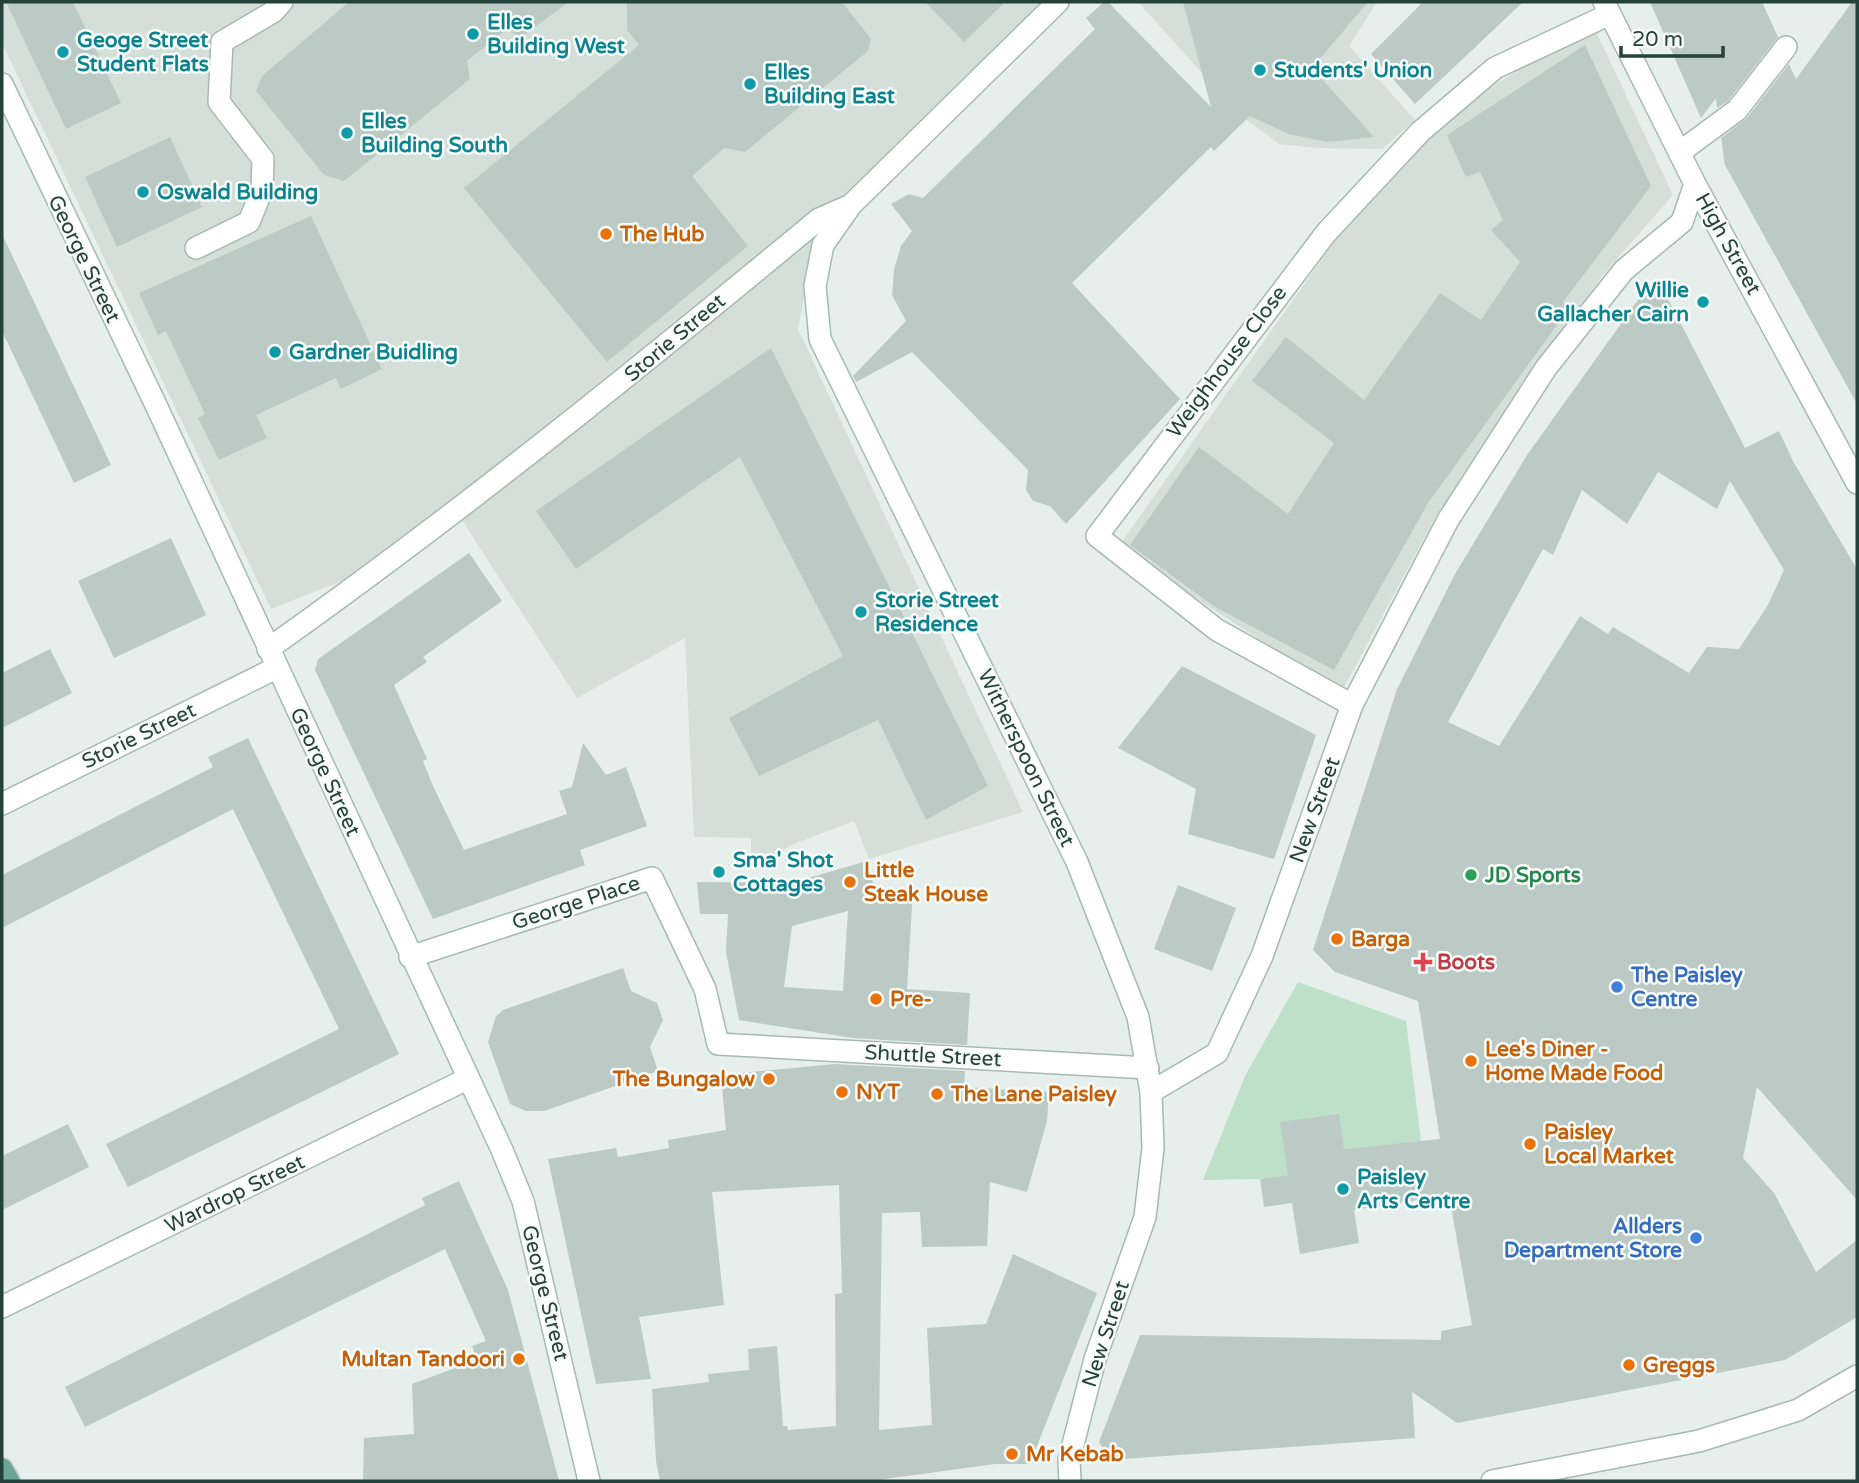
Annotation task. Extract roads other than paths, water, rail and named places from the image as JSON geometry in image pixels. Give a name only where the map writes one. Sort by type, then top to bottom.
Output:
[{"type":"main road","points":[[2,1469],[9,1481]]},
{"type":"street","points":[[196,248],[249,222],[262,190],[263,159],[219,102],[222,42],[273,12],[282,2]]},
{"type":"street","name":"Storie Street","points":[[2,804],[272,658],[363,582],[592,407],[819,219],[851,205],[1058,2]]},
{"type":"street","name":"High Street","points":[[1607,8],[1695,184],[1857,483]]},
{"type":"street","name":"Weighhouse Close","points":[[1352,705],[1217,630],[1097,536],[1318,244],[1420,132],[1495,68],[1607,8]]},
{"type":"street","points":[[1680,152],[1737,110],[1786,47]]},
{"type":"street","name":"George Street","points":[[2,84],[523,1201],[589,1481]]},
{"type":"street","name":"New Street","points":[[1070,1481],[1069,1460],[1095,1359],[1145,1217],[1153,1148],[1151,1091],[1217,1053],[1262,956],[1352,705],[1448,520],[1546,368],[1623,270],[1682,222],[1695,184]]},
{"type":"street","name":"Witherspoon Street","points":[[851,205],[823,245],[816,286],[820,339],[1077,862],[1138,1017],[1151,1091]]},
{"type":"street","name":"George Place","points":[[410,957],[652,878],[705,989],[718,1044]]},
{"type":"street","name":"Shuttle Street","points":[[718,1044],[1148,1068]]},
{"type":"street","name":"Wardrop Street","points":[[2,1307],[467,1079]]},
{"type":"street","points":[[1501,1481],[1699,1441],[1798,1410],[1857,1376]]},
{"type":"place","name":"Elles Building West","points":[[473,34]]},
{"type":"place","name":"Geoge Street Student Flats","points":[[63,52]]},
{"type":"place","name":"Students' Union","points":[[1260,70]]},
{"type":"place","name":"Elles Building East","points":[[750,84]]},
{"type":"place","name":"Elles Building South","points":[[347,133]]},
{"type":"place","name":"Oswald Building","points":[[143,192]]},
{"type":"place","name":"The Hub","points":[[606,234]]},
{"type":"place","name":"Willie Gallacher Cairn","points":[[1703,302]]},
{"type":"place","name":"Gardner Buidling","points":[[275,352]]},
{"type":"place","name":"Storie Street Residence","points":[[861,612]]},
{"type":"place","name":"Sma' Shot Cottages","points":[[719,872]]},
{"type":"place","name":"JD Sports","points":[[1471,875]]},
{"type":"place","name":"Little Steak House","points":[[850,882]]},
{"type":"place","name":"Barga","points":[[1337,939]]},
{"type":"place","name":"Boots","points":[[1423,962]]},
{"type":"place","name":"The Paisley Centre","points":[[1617,987]]},
{"type":"place","name":"Pre-","points":[[876,999]]},
{"type":"place","name":"Lee's Diner - Home Made Food","points":[[1471,1061]]},
{"type":"place","name":"The Bungalow","points":[[769,1079]]},
{"type":"place","name":"NYT","points":[[842,1092]]},
{"type":"place","name":"The Lane Paisley","points":[[937,1094]]},
{"type":"place","name":"Paisley Local Market","points":[[1530,1144]]},
{"type":"place","name":"Paisley Arts Centre","points":[[1343,1189]]},
{"type":"place","name":"Allders Department Store","points":[[1696,1238]]},
{"type":"place","name":"Multan Tandoori","points":[[519,1359]]},
{"type":"place","name":"Greggs","points":[[1629,1365]]},
{"type":"place","name":"Mr Kebab","points":[[1012,1454]]}]
